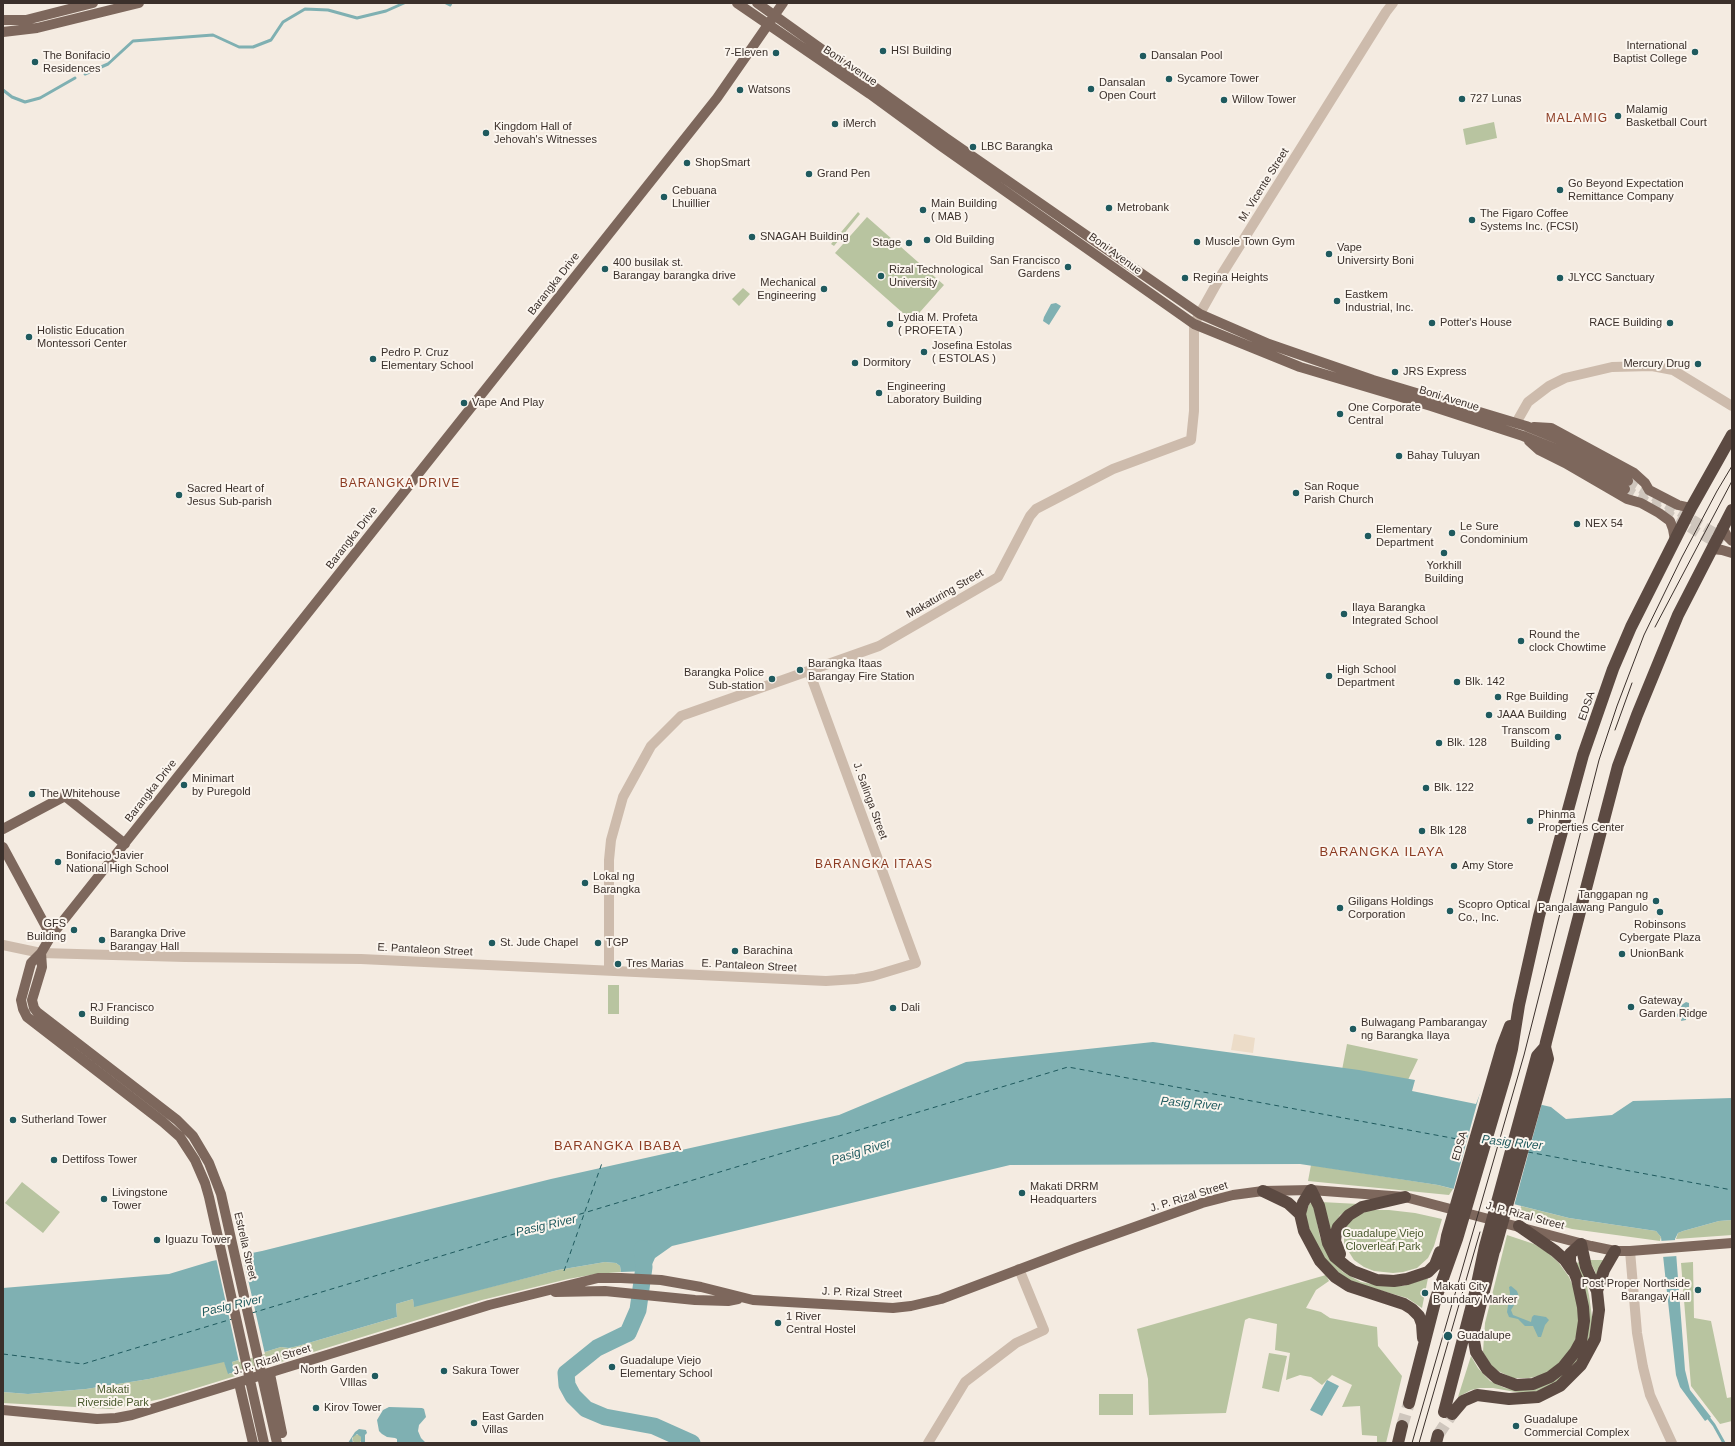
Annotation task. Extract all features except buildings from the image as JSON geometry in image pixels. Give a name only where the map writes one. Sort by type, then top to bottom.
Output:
[{"type":"highway","name":"EDSA","points":[[1409,1403],[1451,1236],[1519,1005],[1539,916],[1583,755],[1613,669],[1631,627],[1691,508],[1732,434]]},
{"type":"highway","points":[[1581,1244],[1570,1254],[1573,1270],[1581,1295],[1584,1321],[1580,1341],[1575,1352],[1563,1367],[1544,1381],[1525,1385],[1508,1383],[1497,1378],[1483,1364],[1476,1352],[1473,1335],[1491,1249],[1618,766],[1678,615],[1732,510]]},
{"type":"highway","points":[[1311,1190],[1319,1206],[1328,1243],[1335,1257],[1347,1267],[1377,1280],[1402,1281],[1415,1278],[1428,1272],[1435,1265],[1451,1236]]},
{"type":"highway","points":[[1311,1190],[1303,1203],[1300,1214],[1304,1231],[1316,1254],[1327,1270],[1335,1277],[1359,1290],[1404,1304],[1419,1316],[1423,1334],[1421,1355]]},
{"type":"highway","points":[[1263,1191],[1288,1203],[1300,1214]]},
{"type":"highway","points":[[1347,1267],[1336,1247],[1335,1237],[1338,1228],[1344,1219],[1355,1210],[1362,1207],[1405,1197]]},
{"type":"highway","points":[[1519,1226],[1555,1251],[1573,1270]]},
{"type":"highway","points":[[1491,1249],[1475,1293],[1448,1413],[1474,1396],[1484,1395],[1517,1399],[1538,1397],[1568,1380],[1586,1357],[1594,1339],[1599,1310],[1597,1291],[1586,1267],[1581,1244]]},
{"type":"highway","points":[[1597,1291],[1604,1270],[1615,1251]]},
{"type":"highway","points":[[1398,1443],[1402,1426]]},
{"type":"main road","points":[[3,20],[26,20],[93,3]]},
{"type":"main road","points":[[3,32],[46,26],[139,3]]},
{"type":"main road","name":"Boni Avenue","points":[[737,3],[767,25],[870,94],[940,146],[1194,324],[1300,367],[1431,406],[1563,441],[1627,485]]},
{"type":"main road","name":"Boni Avenue","points":[[757,3],[946,138],[1200,314],[1269,344],[1373,380],[1516,423],[1525,431],[1539,450],[1565,463],[1627,499],[1641,503],[1670,521],[1675,540]]},
{"type":"main road","name":"Barangka Drive","points":[[264,1443],[204,1178],[195,1160],[175,1132],[27,1017],[23,1009],[22,994],[31,963],[41,953],[51,936],[717,98],[783,3]]},
{"type":"main road","name":"Boni Avenue","points":[[1525,431],[1551,428],[1634,473],[1645,483],[1649,490],[1683,508],[1691,508]]},
{"type":"main road","points":[[1641,503],[1649,490]]},
{"type":"main road","points":[[1722,527],[1732,541]]},
{"type":"main road","points":[[1712,549],[1732,553]]},
{"type":"main road","points":[[3,829],[65,796],[124,844]]},
{"type":"main road","points":[[3,847],[51,936]]},
{"type":"main road","name":"Barangka Drive","points":[[41,953],[42,967],[33,996],[34,1008],[42,1016],[188,1130],[205,1155],[213,1171],[221,1194]]},
{"type":"main road","name":"J. P. Rizal Street","points":[[3,1410],[97,1419],[132,1415],[270,1374],[488,1305],[598,1278],[650,1279],[686,1284],[740,1298],[802,1304],[893,1308],[911,1306],[941,1299],[1019,1269],[1202,1203],[1233,1195],[1263,1191],[1311,1190],[1405,1197],[1519,1226],[1581,1244],[1615,1251],[1732,1243]]},
{"type":"main road","name":"Estrella Street","points":[[221,1194],[277,1443]]},
{"type":"main road","name":"J. P. Rizal Street","points":[[544,1292],[606,1291],[728,1301],[740,1298]]},
{"type":"main road","points":[[264,1443],[272,1441],[284,1443],[270,1374]]},
{"type":"main road","points":[[239,1383],[252,1443]]},
{"type":"street","name":"M. Vicente Street","points":[[1194,324],[1222,274],[1393,3]]},
{"type":"street","name":"Makaturing Street","points":[[609,970],[608,905],[611,840],[623,797],[651,746],[681,716],[879,646],[998,577],[1030,516],[1036,509],[1113,468],[1191,440],[1194,411],[1194,324]]},
{"type":"street","points":[[1516,423],[1528,402],[1550,386],[1565,378],[1612,367],[1652,366],[1673,370],[1732,406]]},
{"type":"street","name":"J. Salinga Street","points":[[809,671],[916,963]]},
{"type":"street","name":"E. Pantaleon Street","points":[[3,945],[41,953],[177,957],[361,959],[826,981],[856,980],[916,963]]},
{"type":"street","points":[[1630,1251],[1637,1332],[1643,1367],[1650,1396],[1672,1443]]},
{"type":"street","points":[[928,1443],[965,1382],[1016,1343],[1044,1330],[1019,1269]]},
{"type":"green space","points":[[1494,122],[1497,138],[1466,145],[1463,129]]},
{"type":"green space","points":[[858,212],[860,214],[834,246],[831,244]]},
{"type":"green space","points":[[867,217],[944,285],[912,321],[835,253]]},
{"type":"green space","points":[[743,288],[750,294],[739,306],[732,299]]},
{"type":"green space","points":[[608,985],[619,985],[619,1014],[608,1014]]},
{"type":"green space","points":[[1347,1044],[1418,1059],[1407,1082],[1342,1070]]},
{"type":"green space","points":[[1311,1165],[1438,1185],[1453,1189],[1449,1195],[1308,1181]]},
{"type":"green space","points":[[22,1182],[60,1212],[43,1233],[5,1203]]},
{"type":"green space","points":[[1313,1202],[1320,1237],[1326,1250],[1343,1272],[1361,1282],[1372,1284],[1403,1286],[1428,1278],[1422,1308],[1407,1298],[1351,1282],[1339,1273],[1323,1257],[1309,1228],[1305,1216],[1309,1204]]},
{"type":"green space","points":[[1321,1202],[1359,1204],[1340,1215],[1330,1233]]},
{"type":"green space","points":[[1521,1206],[1569,1218],[1656,1231],[1661,1237],[1660,1241],[1572,1229],[1519,1214]]},
{"type":"green space","name":"Guadalupe Viejo Cloverleaf Park","points":[[1370,1210],[1389,1210],[1415,1213],[1442,1219],[1434,1246],[1428,1258],[1417,1268],[1393,1273],[1374,1271],[1364,1267],[1354,1260],[1344,1244],[1344,1228],[1355,1216]]},
{"type":"green space","points":[[1732,1220],[1732,1235],[1676,1239],[1678,1233],[1683,1231],[1719,1221]]},
{"type":"green space","points":[[1507,1235],[1534,1244],[1547,1252],[1559,1263],[1569,1277],[1575,1291],[1579,1315],[1578,1332],[1571,1350],[1558,1364],[1543,1375],[1529,1378],[1513,1378],[1500,1372],[1492,1367],[1483,1352],[1485,1323]]},
{"type":"green space","points":[[1589,1260],[1603,1260],[1597,1279],[1595,1271]]},
{"type":"green space","name":"Makati Riverside Park","points":[[605,1262],[616,1263],[620,1266],[621,1272],[596,1274],[568,1279],[482,1300],[161,1399],[111,1409],[3,1403],[3,1392],[28,1394],[86,1389],[149,1379],[224,1361],[229,1374],[235,1372],[232,1362],[281,1347],[289,1348],[298,1346],[397,1317],[396,1304],[413,1299],[414,1306],[558,1270]]},
{"type":"green space","points":[[1579,1262],[1583,1269],[1589,1295],[1592,1329],[1584,1353],[1559,1381],[1540,1391],[1521,1393],[1493,1388],[1480,1388],[1471,1390],[1458,1397],[1471,1356],[1478,1368],[1490,1381],[1505,1388],[1519,1390],[1582,1350],[1577,1263]]},
{"type":"green space","points":[[1693,1262],[1694,1318],[1711,1321],[1727,1398],[1732,1397],[1732,1421],[1720,1424],[1691,1386],[1681,1263]]},
{"type":"green space","points":[[1326,1275],[1329,1281],[1316,1290],[1306,1308],[1321,1312],[1330,1318],[1377,1327],[1378,1346],[1402,1376],[1386,1443],[1377,1443],[1377,1436],[1362,1435],[1360,1406],[1342,1407],[1352,1385],[1332,1375],[1322,1385],[1311,1377],[1300,1375],[1286,1380],[1290,1353],[1275,1350],[1277,1324],[1249,1318],[1245,1320],[1226,1413],[1149,1415],[1148,1379],[1137,1329]]},
{"type":"green space","points":[[1269,1353],[1287,1356],[1279,1392],[1262,1388]]},
{"type":"green space","points":[[1099,1394],[1133,1394],[1133,1415],[1099,1415]]},
{"type":"green space","points":[[357,1434],[362,1439],[357,1444],[352,1439]]},
{"type":"shaded area","points":[[1234,1034],[1255,1038],[1253,1053],[1231,1050]]},
{"type":"water","points":[[1056,303],[1061,306],[1049,325],[1043,321],[1044,317],[1051,304]]},
{"type":"water","points":[[1686,1002],[1689,1003],[1689,1007],[1683,1011],[1683,1013],[1686,1020],[1681,1021],[1682,1017],[1677,1017],[1677,1014],[1681,1011],[1680,1006]]},
{"type":"water","name":"Pasig River","points":[[1153,1042],[1359,1070],[1415,1080],[1412,1091],[1476,1104],[1481,1091],[1551,1107],[1566,1119],[1612,1115],[1633,1101],[1732,1098],[1732,1220],[1719,1221],[1683,1231],[1678,1233],[1675,1239],[1685,1370],[1690,1390],[1711,1417],[1705,1421],[1680,1387],[1676,1375],[1661,1237],[1656,1231],[1569,1218],[1438,1185],[1300,1164],[1010,1165],[672,1246],[655,1258],[649,1271],[621,1272],[620,1266],[616,1263],[605,1262],[558,1270],[414,1307],[413,1299],[396,1304],[397,1317],[298,1346],[289,1348],[281,1347],[232,1362],[235,1372],[228,1374],[224,1362],[149,1379],[86,1389],[28,1394],[3,1392],[3,1288],[169,1274],[212,1261],[262,1251],[551,1179],[839,1115],[966,1062]]},
{"type":"water","points":[[1511,1286],[1517,1291],[1519,1297],[1511,1310],[1513,1315],[1531,1322],[1534,1315],[1546,1317],[1549,1320],[1545,1325],[1541,1337],[1538,1337],[1533,1326],[1525,1326],[1518,1319],[1509,1317],[1507,1312],[1510,1293],[1509,1287]]},
{"type":"water","points":[[1327,1380],[1339,1386],[1322,1416],[1310,1410]]},
{"type":"water","points":[[389,1407],[424,1409],[426,1417],[419,1425],[418,1431],[421,1438],[426,1443],[397,1443],[397,1439],[387,1437],[382,1434],[379,1431],[377,1420],[383,1410]]},
{"type":"water","points":[[359,1429],[366,1430],[367,1433],[365,1435],[365,1442],[361,1443],[361,1437],[357,1434],[352,1438],[353,1443],[348,1443],[355,1432]]},
{"type":"pier","points":[[1481,1089],[1542,1103],[1514,1206],[1453,1191]]},
{"type":"pier","points":[[1676,1240],[1677,1256],[1662,1257],[1660,1241]]},
{"type":"pier","points":[[242,1253],[265,1354],[239,1362],[216,1258]]},
{"type":"waterway","points":[[85,74],[108,64],[133,41],[213,35],[239,47],[253,47],[271,40],[283,22],[305,9],[328,10],[357,18],[386,11],[404,3]]},
{"type":"waterway","points":[[446,3],[450,5],[451,3]]},
{"type":"waterway","points":[[3,90],[12,97],[25,102],[40,98],[75,78]]},
{"type":"waterway","points":[[642,1249],[644,1267],[638,1310],[628,1333],[597,1348],[566,1373],[567,1385],[573,1396],[586,1409],[605,1417],[654,1426],[692,1443]]},
{"type":"waterway","points":[[1707,1416],[1724,1443]]},
{"type":"ferry route","points":[[252,1313],[1068,1067],[1468,1141]]},
{"type":"ferry route","points":[[1491,1145],[1505,1148]]},
{"type":"ferry route","points":[[1528,1152],[1732,1190]]},
{"type":"ferry route","points":[[564,1271],[602,1163]]},
{"type":"ferry route","points":[[3,1354],[83,1364],[232,1319]]},
{"type":"tunnel","points":[[1628,481],[1725,539]]},
{"type":"tunnel","points":[[1625,489],[1721,546]]},
{"type":"tunnel","points":[[1402,1426],[1409,1403]]},
{"type":"tunnel","points":[[1438,1435],[1452,1414]]},
{"type":"tram line","points":[[1412,1443],[1524,1055],[1599,760],[1617,706],[1644,635],[1682,557],[1732,466]]},
{"type":"tram line","points":[[1655,627],[1732,481]]},
{"type":"tram line","points":[[1615,730],[1632,683]]},
{"type":"tram line","points":[[1419,1443],[1480,1232]]},
{"type":"place","name":"HSI Building","points":[[883,51]]},
{"type":"place","name":"International Baptist College","points":[[1695,52]]},
{"type":"place","name":"7-Eleven","points":[[776,53]]},
{"type":"place","name":"Dansalan Pool","points":[[1143,56]]},
{"type":"place","name":"The Bonifacio Residences","points":[[35,62]]},
{"type":"place","name":"Sycamore Tower","points":[[1169,79]]},
{"type":"place","name":"Dansalan Open Court","points":[[1091,89]]},
{"type":"place","name":"Watsons","points":[[740,90]]},
{"type":"place","name":"727 Lunas","points":[[1462,99]]},
{"type":"place","name":"Willow Tower","points":[[1224,100]]},
{"type":"place","name":"Malamig Basketball Court","points":[[1618,116]]},
{"type":"place","name":"iMerch","points":[[835,124]]},
{"type":"place","name":"Kingdom Hall of Jehovah's Witnesses","points":[[486,133]]},
{"type":"place","name":"LBC Barangka","points":[[973,147]]},
{"type":"place","name":"ShopSmart","points":[[687,163]]},
{"type":"place","name":"Grand Pen","points":[[809,174]]},
{"type":"place","name":"Go Beyond Expectation Remittance Company","points":[[1560,190]]},
{"type":"place","name":"Cebuana Lhuillier","points":[[664,197]]},
{"type":"place","name":"Metrobank","points":[[1109,208]]},
{"type":"place","name":"Main Building ( MAB )","points":[[923,210]]},
{"type":"place","name":"The Figaro Coffee Systems Inc. (FCSI)","points":[[1472,220]]},
{"type":"place","name":"SNAGAH Building","points":[[752,237]]},
{"type":"place","name":"Old Building","points":[[927,240]]},
{"type":"place","name":"Muscle Town Gym","points":[[1197,242]]},
{"type":"place","name":"Stage","points":[[909,243]]},
{"type":"place","name":"Vape Universirty Boni","points":[[1329,254]]},
{"type":"place","name":"San Francisco Gardens","points":[[1068,267]]},
{"type":"place","name":"400 busilak st. Barangay barangka drive","points":[[605,269]]},
{"type":"place","name":"Rizal Technological University","points":[[881,276]]},
{"type":"place","name":"Regina Heights","points":[[1185,278]]},
{"type":"place","name":"JLYCC Sanctuary","points":[[1560,278]]},
{"type":"place","name":"Mechanical Engineering","points":[[824,289]]},
{"type":"place","name":"Eastkem Industrial, Inc.","points":[[1337,301]]},
{"type":"place","name":"Potter's House","points":[[1432,323]]},
{"type":"place","name":"RACE Building","points":[[1670,323]]},
{"type":"place","name":"Lydia M. Profeta ( PROFETA )","points":[[890,324]]},
{"type":"place","name":"Holistic Education Montessori Center","points":[[29,337]]},
{"type":"place","name":"Josefina Estolas ( ESTOLAS )","points":[[924,352]]},
{"type":"place","name":"Pedro P. Cruz Elementary School","points":[[373,359]]},
{"type":"place","name":"Dormitory","points":[[855,363]]},
{"type":"place","name":"Mercury Drug","points":[[1698,364]]},
{"type":"place","name":"JRS Express","points":[[1395,372]]},
{"type":"place","name":"Engineering Laboratory Building","points":[[879,393]]},
{"type":"place","name":"Vape And Play","points":[[464,403]]},
{"type":"place","name":"One Corporate Central","points":[[1340,414]]},
{"type":"place","name":"Bahay Tuluyan","points":[[1399,456]]},
{"type":"place","name":"San Roque Parish Church","points":[[1296,493]]},
{"type":"place","name":"Sacred Heart of Jesus Sub-parish","points":[[179,495]]},
{"type":"place","name":"NEX 54","points":[[1577,524]]},
{"type":"place","name":"Le Sure Condominium","points":[[1452,533]]},
{"type":"place","name":"Elementary Department","points":[[1368,536]]},
{"type":"place","name":"Yorkhill Building","points":[[1444,553]]},
{"type":"place","name":"Ilaya Barangka Integrated School","points":[[1344,614]]},
{"type":"place","name":"Round the clock Chowtime","points":[[1521,641]]},
{"type":"place","name":"Barangka Itaas Barangay Fire Station","points":[[800,670]]},
{"type":"place","name":"High School Department","points":[[1329,676]]},
{"type":"place","name":"Barangka Police Sub-station","points":[[772,679]]},
{"type":"place","name":"Blk. 142","points":[[1457,682]]},
{"type":"place","name":"Rge Building","points":[[1498,697]]},
{"type":"place","name":"JAAA Building","points":[[1489,715]]},
{"type":"place","name":"Transcom Building","points":[[1558,737]]},
{"type":"place","name":"Blk. 128","points":[[1439,743]]},
{"type":"place","name":"Minimart by Puregold","points":[[184,785]]},
{"type":"place","name":"Blk. 122","points":[[1426,788]]},
{"type":"place","name":"The Whitehouse","points":[[32,794]]},
{"type":"place","name":"Phinma Properties Center","points":[[1530,821]]},
{"type":"place","name":"Blk 128","points":[[1422,831]]},
{"type":"place","name":"Bonifacio Javier National High School","points":[[58,862]]},
{"type":"place","name":"Amy Store","points":[[1454,866]]},
{"type":"place","name":"Lokal ng Barangka","points":[[585,883]]},
{"type":"place","name":"Tanggapan ng Pangalawang Pangulo","points":[[1656,901]]},
{"type":"place","name":"Giligans Holdings Corporation","points":[[1340,908]]},
{"type":"place","name":"Scopro Optical Co., Inc.","points":[[1450,911]]},
{"type":"place","name":"Robinsons Cybergate Plaza","points":[[1660,912]]},
{"type":"place","name":"GFS Building","points":[[74,930]]},
{"type":"place","name":"Barangka Drive Barangay Hall","points":[[102,940]]},
{"type":"place","name":"St. Jude Chapel","points":[[492,943]]},
{"type":"place","name":"TGP","points":[[598,943]]},
{"type":"place","name":"Barachina","points":[[735,951]]},
{"type":"place","name":"UnionBank","points":[[1622,954]]},
{"type":"place","name":"Tres Marias","points":[[618,964]]},
{"type":"place","name":"Gateway Garden Ridge","points":[[1631,1007]]},
{"type":"place","name":"Dali","points":[[893,1008]]},
{"type":"place","name":"RJ Francisco Building","points":[[82,1014]]},
{"type":"place","name":"Bulwagang Pambarangay ng Barangka Ilaya","points":[[1353,1029]]},
{"type":"place","name":"Sutherland Tower","points":[[13,1120]]},
{"type":"place","name":"Dettifoss Tower","points":[[54,1160]]},
{"type":"place","name":"Makati DRRM Headquarters","points":[[1022,1193]]},
{"type":"place","name":"Livingstone Tower","points":[[104,1199]]},
{"type":"place","name":"Iguazu Tower","points":[[157,1240]]},
{"type":"place","name":"Post Proper Northside Barangay Hall","points":[[1698,1290]]},
{"type":"place","name":"Makati City Boundary Marker","points":[[1425,1293]]},
{"type":"place","name":"1 River Central Hostel","points":[[778,1323]]},
{"type":"place","name":"Guadalupe","points":[[1448,1336]]},
{"type":"place","name":"Guadalupe Viejo Elementary School","points":[[612,1367]]},
{"type":"place","name":"Sakura Tower","points":[[444,1371]]},
{"type":"place","name":"North Garden VIllas","points":[[375,1376]]},
{"type":"place","name":"Kirov Tower","points":[[316,1408]]},
{"type":"place","name":"East Garden Villas","points":[[474,1423]]},
{"type":"place","name":"Guadalupe Commercial Complex","points":[[1516,1426]]},
{"type":"district","name":"MALAMIG","points":[[1577,119]]},
{"type":"district","name":"BARANGKA DRIVE","points":[[400,484]]},
{"type":"district","name":"BARANGKA ILAYA","points":[[1382,852]]},
{"type":"district","name":"BARANGKA ITAAS","points":[[874,865]]},
{"type":"district","name":"BARANGKA IBABA","points":[[618,1146]]}]
